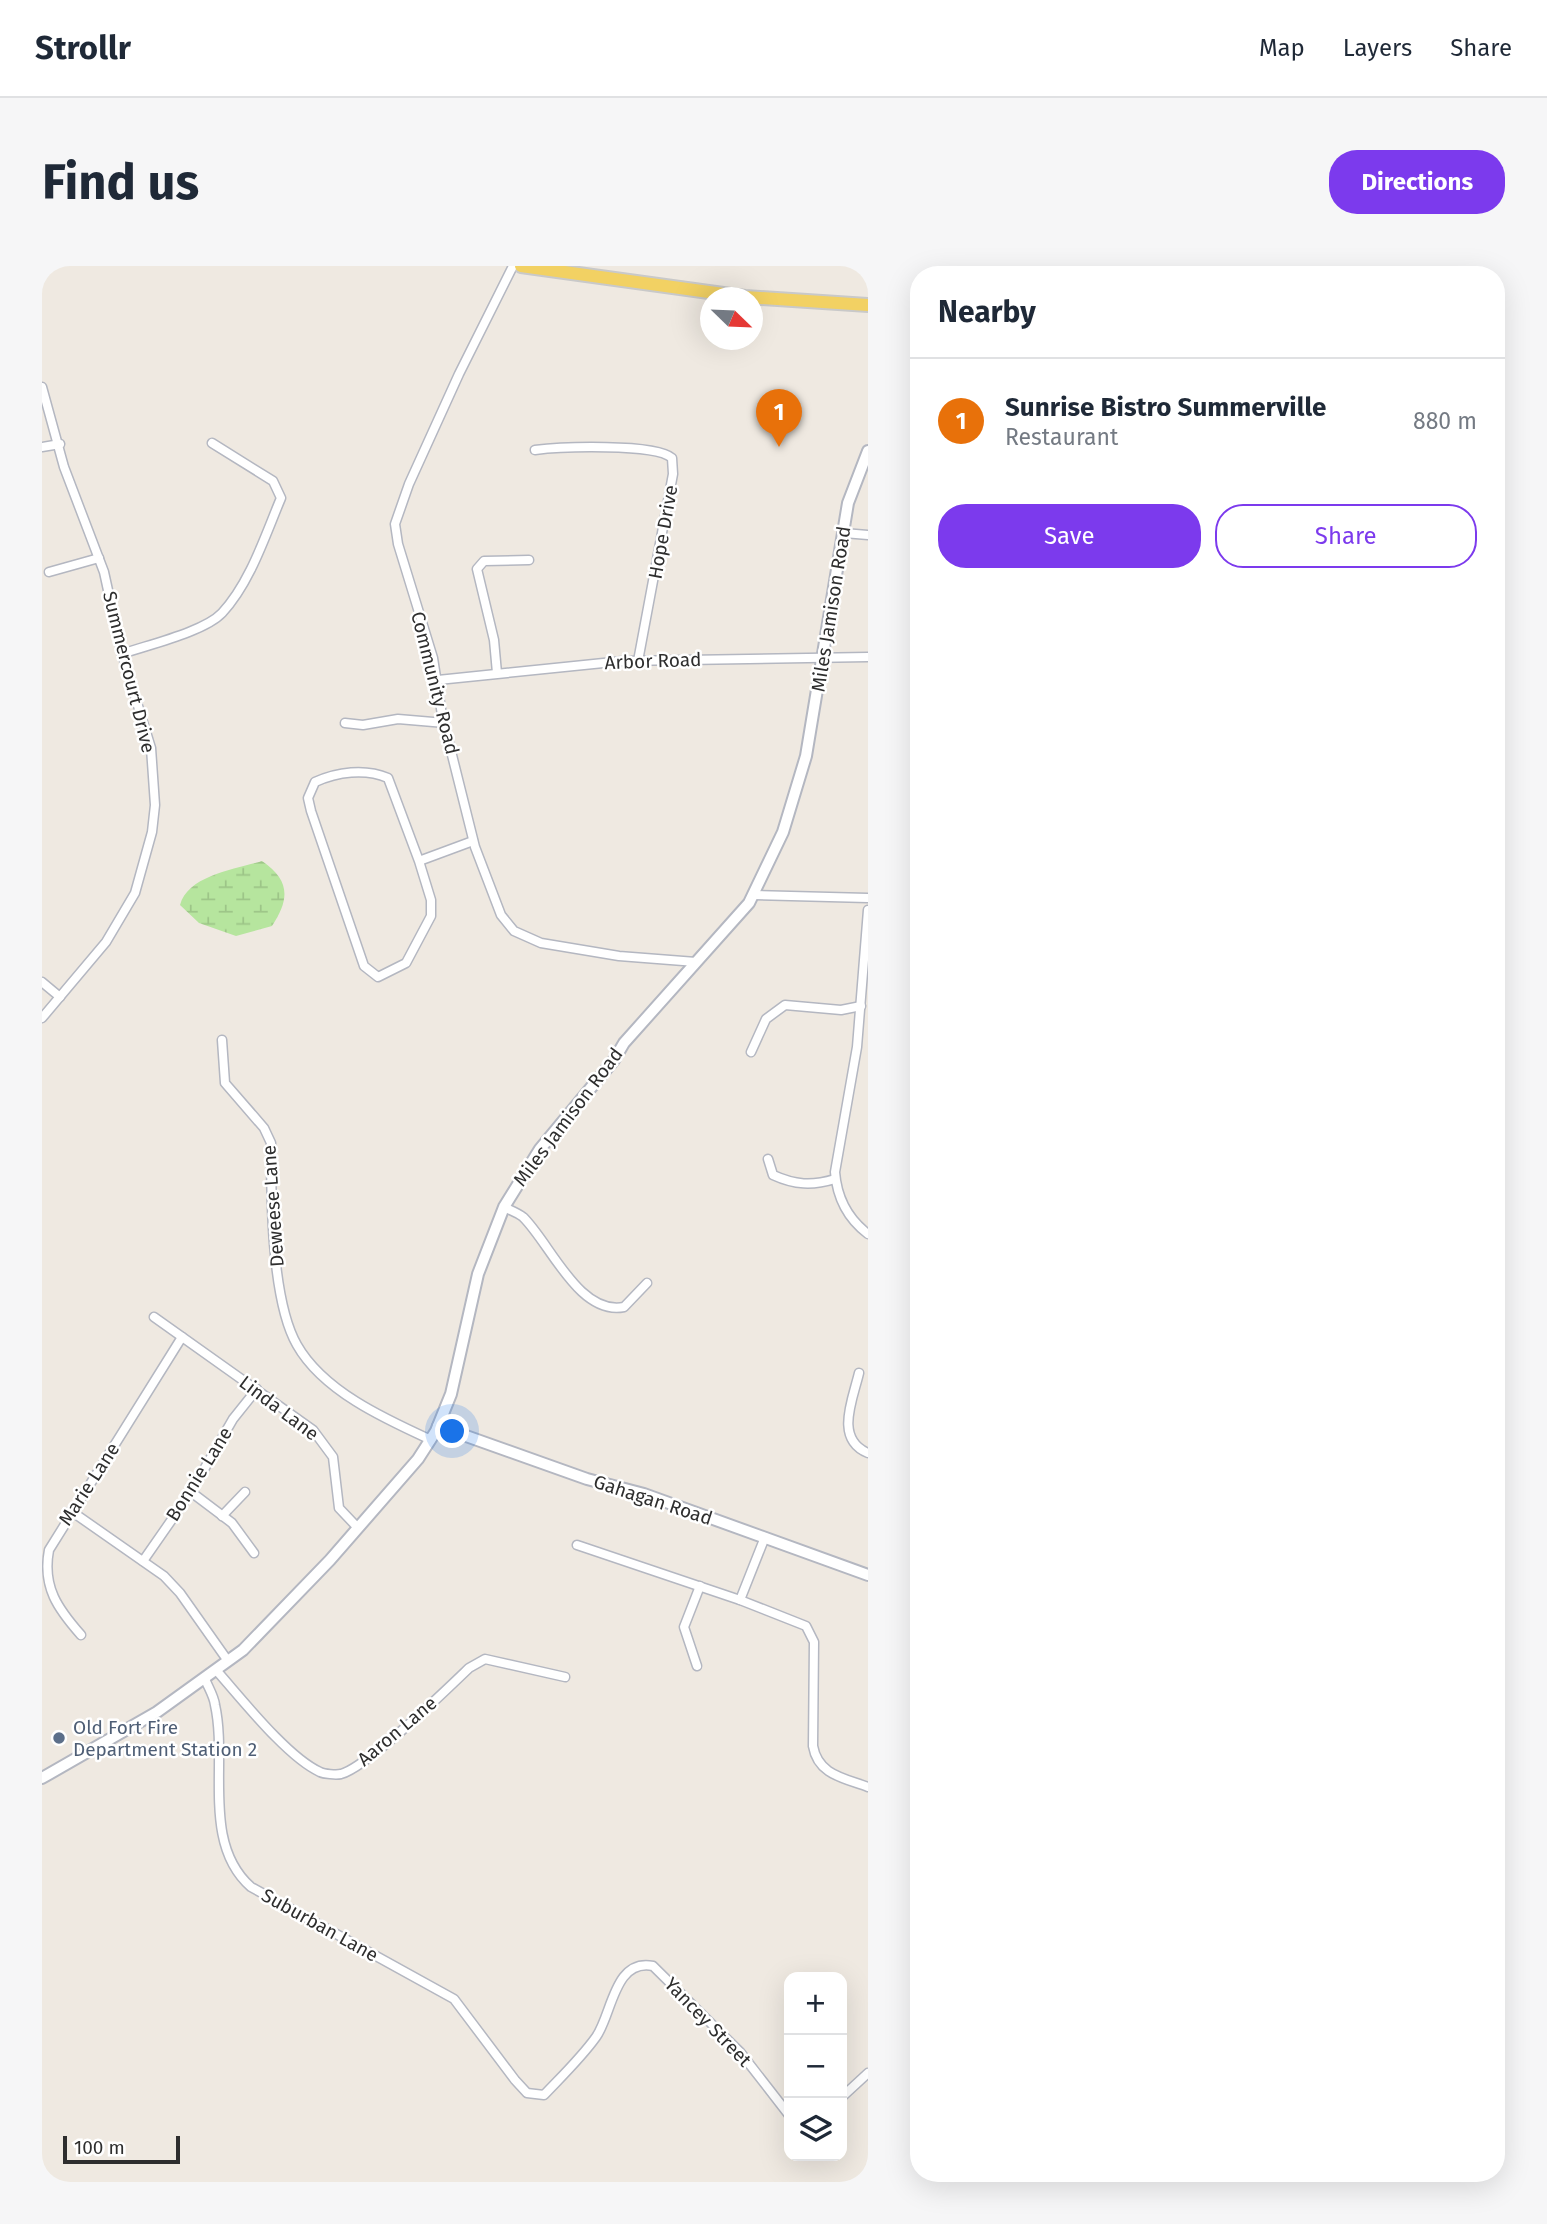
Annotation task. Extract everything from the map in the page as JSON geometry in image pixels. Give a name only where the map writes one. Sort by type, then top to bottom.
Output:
[{"type":"main road","points":[[521,266],[745,297],[868,305]]},
{"type":"main road","name":"Miles Jamison Road","points":[[42,1778],[157,1712],[228,1661],[275,1619],[358,1528],[418,1459],[431,1440],[455,1380],[478,1274],[504,1207],[540,1149],[614,1060],[624,1043],[754,894],[783,832],[799,785],[852,488],[868,451]]},
{"type":"main road","name":"Gahagan Road","points":[[438,1426],[474,1442],[587,1479],[644,1494],[868,1575]]},
{"type":"street","name":"Community Road","points":[[513,266],[409,484],[395,524],[398,544],[438,680],[445,723],[473,841],[501,915],[509,926],[527,939],[601,954],[696,962]]},
{"type":"street","name":"Summercourt Drive","points":[[42,387],[60,444],[64,467],[99,558],[122,654],[151,748],[155,805],[152,832],[135,893],[106,942],[42,1018]]},
{"type":"street","points":[[122,654],[207,623],[221,614],[241,585],[273,518],[281,498],[276,485],[212,443]]},
{"type":"street","points":[[42,447],[60,444]]},
{"type":"street","name":"Hope Drive","points":[[535,450],[614,448],[663,452],[672,457],[673,474],[638,661]]},
{"type":"street","points":[[844,533],[868,535]]},
{"type":"street","points":[[49,572],[99,558]]},
{"type":"street","points":[[498,673],[494,640],[477,569],[484,561],[529,560]]},
{"type":"street","name":"Arbor Road","points":[[438,680],[638,661],[868,657]]},
{"type":"street","points":[[345,723],[363,725],[398,719],[445,723]]},
{"type":"street","points":[[339,773],[373,773],[388,778],[419,861],[431,900],[431,916],[406,962],[379,976],[364,966],[311,811],[308,797],[315,782],[339,773]]},
{"type":"street","points":[[419,861],[473,841]]},
{"type":"street","points":[[754,894],[868,898]]},
{"type":"street","points":[[868,910],[854,1070],[837,1152],[835,1179],[846,1212],[868,1234]]},
{"type":"street","points":[[42,982],[60,997]]},
{"type":"street","points":[[751,1052],[766,1019],[785,1005],[841,1010],[861,1006]]},
{"type":"street","name":"Deweese Lane","points":[[222,1040],[225,1083],[264,1128],[271,1143],[274,1250],[288,1321],[296,1344],[311,1364],[341,1390],[401,1426],[431,1440]]},
{"type":"street","points":[[768,1159],[773,1175],[789,1182],[821,1183],[835,1179]]},
{"type":"street","points":[[504,1207],[521,1215],[580,1290],[602,1306],[624,1307],[647,1283]]},
{"type":"street","name":"Linda Lane","points":[[154,1317],[305,1424],[325,1443],[335,1467],[339,1508],[358,1528]]},
{"type":"street","name":"Marie Lane","points":[[81,1635],[55,1604],[46,1574],[49,1550],[182,1337]]},
{"type":"street","points":[[859,1373],[847,1429],[856,1446],[868,1453]]},
{"type":"street","name":"Bonnie Lane","points":[[144,1561],[191,1492],[213,1450],[257,1389]]},
{"type":"street","points":[[191,1492],[235,1527],[254,1553]]},
{"type":"street","points":[[222,1516],[245,1492]]},
{"type":"street","points":[[71,1511],[144,1561],[180,1593],[228,1661]]},
{"type":"street","points":[[740,1600],[765,1537]]},
{"type":"street","points":[[577,1545],[795,1620],[810,1630],[814,1642],[813,1746],[817,1761],[826,1772],[868,1787]]},
{"type":"street","points":[[697,1666],[684,1627],[700,1586]]},
{"type":"street","name":"Aaron Lane","points":[[216,1670],[279,1738],[306,1762],[320,1772],[340,1775],[362,1763],[469,1668],[485,1659],[565,1677]]},
{"type":"street","name":"Suburban Lane","points":[[205,1679],[215,1703],[222,1830],[235,1870],[251,1887],[268,1898],[454,1999],[515,2080]]},
{"type":"street","name":"Yancey Street","points":[[515,2080],[527,2093],[544,2095],[598,2035],[622,1979],[631,1969],[644,1964],[660,1971],[725,2036],[784,2109]]},
{"type":"street","points":[[847,2092],[868,2073]]},
{"type":"green space","points":[[262,861],[278,875],[284,890],[282,907],[272,926],[236,936],[199,923],[180,905],[185,895],[203,880]]},
{"type":"place","name":"Sunrise Bistro Summerville","points":[[779,447]]},
{"type":"place","name":"Old Fort Fire Department Station 2","points":[[59,1738]]}]
